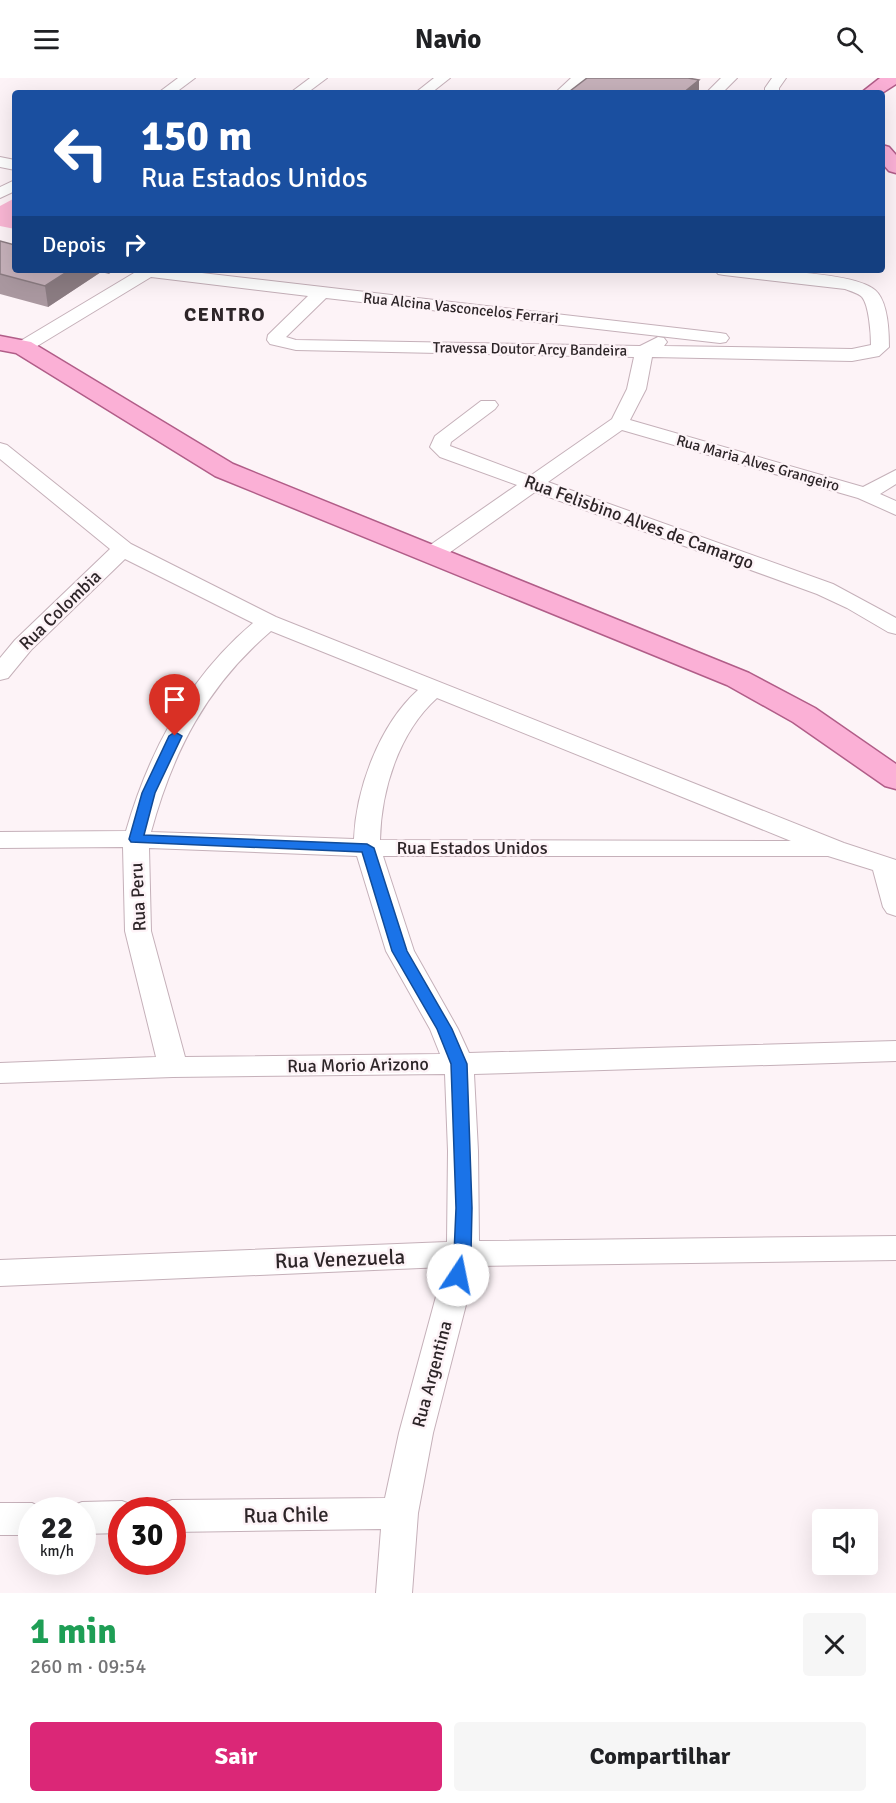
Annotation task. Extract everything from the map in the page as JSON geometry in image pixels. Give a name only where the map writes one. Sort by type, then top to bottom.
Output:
[{"type":"main road","points":[[875,90],[894,78]]},
{"type":"main road","points":[[885,154],[896,166]]},
{"type":"main road","points":[[0,322],[20,343],[233,465],[441,549],[738,679],[891,765]]},
{"type":"street","points":[[170,90],[188,78]]},
{"type":"street","points":[[302,90],[320,78]]},
{"type":"street","points":[[426,90],[443,78]]},
{"type":"street","points":[[566,90],[580,78]]},
{"type":"street","points":[[716,90],[730,78]]},
{"type":"street","points":[[20,343],[146,273]]},
{"type":"street","name":"Rua Alcina Vasconcelos Ferrari","points":[[166,273],[663,330],[728,339],[772,353]]},
{"type":"street","name":"Travessa Doutor Arcy Bandeira","points":[[322,292],[277,335],[276,340],[296,345],[852,356],[873,352],[880,348],[875,308],[871,296],[862,290],[848,284],[751,273]]},
{"type":"street","points":[[441,549],[618,423],[635,399],[641,379],[644,351],[659,340],[663,330]]},
{"type":"street","name":"Rua Felisbino Alves de Camargo","points":[[488,405],[442,440],[440,447],[447,453],[825,589],[855,603],[896,627]]},
{"type":"street","name":"Rua Maria Alves Grangeiro","points":[[618,423],[865,494],[896,509]]},
{"type":"street","points":[[0,449],[123,549],[268,622],[836,849],[890,866],[896,907]]},
{"type":"street","points":[[865,494],[896,476]]},
{"type":"street","name":"Rua Colombia","points":[[0,673],[23,645],[123,549]]},
{"type":"street","name":"Rua Peru","points":[[173,1067],[138,931],[136,839],[149,793],[184,717],[209,681],[235,650],[268,622]]},
{"type":"street","name":"Rua Argentina","points":[[394,1593],[400,1513],[417,1433],[463,1254],[464,1197],[459,1064],[444,1029],[400,951],[367,848],[368,813],[375,783],[392,745],[412,708],[433,689]]},
{"type":"street","name":"Rua Estados Unidos","points":[[0,840],[136,839],[367,848],[836,849]]},
{"type":"street","name":"Rua Morio Arizono","points":[[0,1073],[173,1067],[459,1064],[896,1051]]},
{"type":"street","name":"Rua Venezuela","points":[[0,1273],[463,1254],[896,1248]]},
{"type":"street","name":"Rua Chile","points":[[186,1516],[400,1513]]},
{"type":"street","points":[[0,1519],[18,1519]]},
{"type":"shaded area","points":[[12,200],[12,228],[0,226],[0,206]]},
{"type":"building","points":[[587,78],[688,78],[699,80],[687,90],[571,90]]},
{"type":"building","points":[[0,241],[12,244],[12,273],[65,273],[45,286],[0,274]]},
{"type":"district","name":"CENTRO","points":[[225,314]]},
{"type":"route","points":[[175,736],[149,793],[136,839],[367,848],[400,951],[444,1029],[459,1064],[464,1208],[463,1254],[458,1275]]}]
